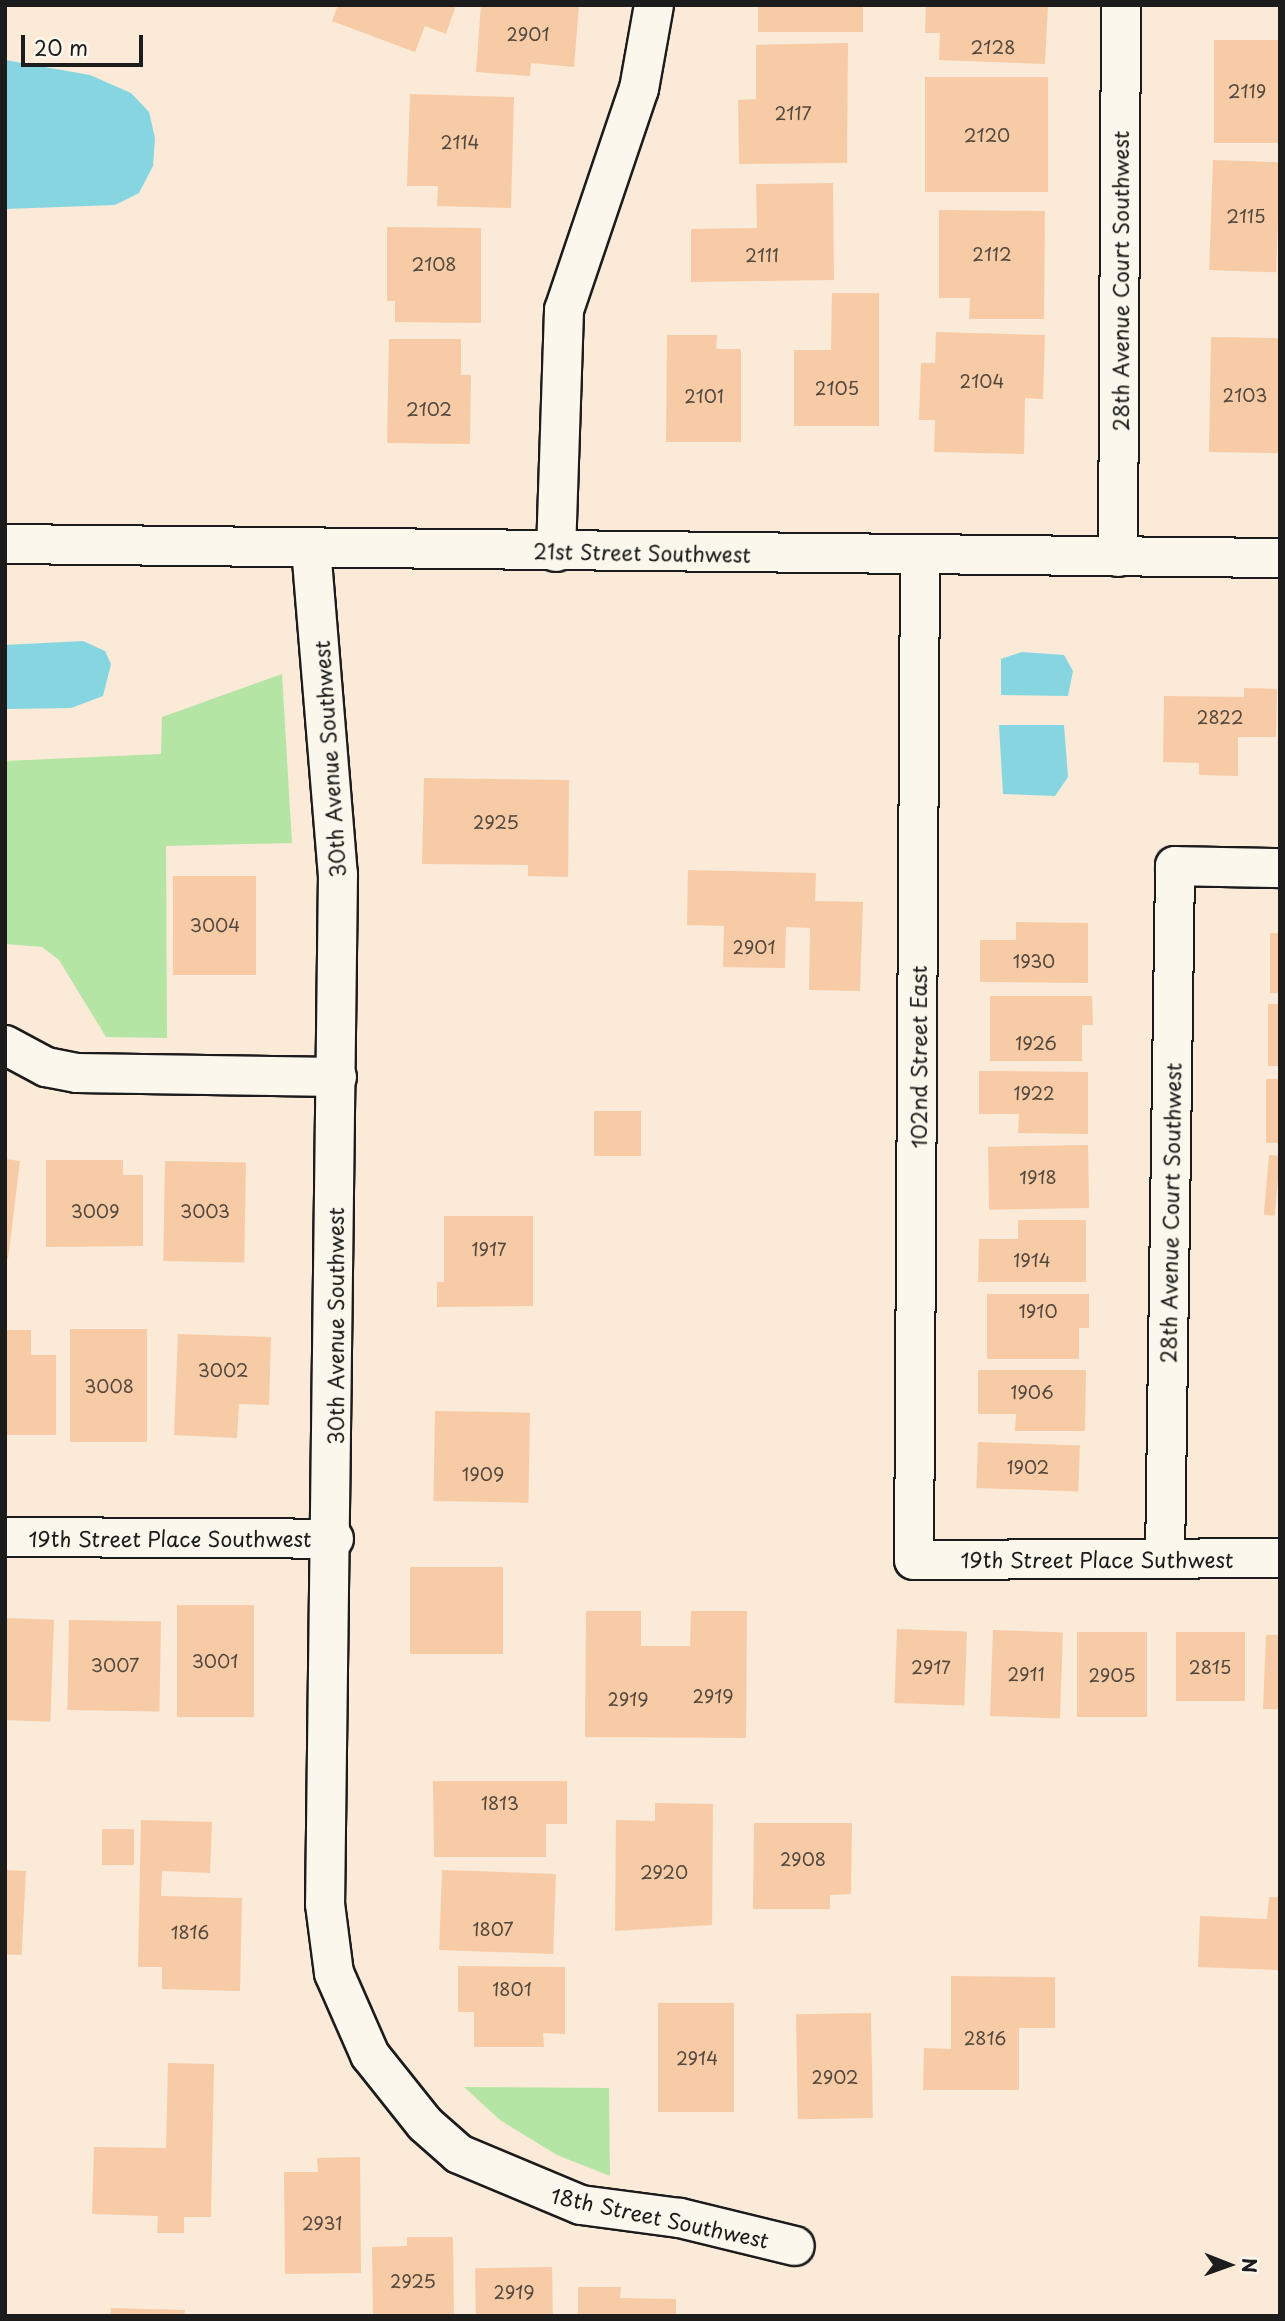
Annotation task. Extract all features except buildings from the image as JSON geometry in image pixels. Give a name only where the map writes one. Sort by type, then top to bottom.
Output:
[{"type":"street","points":[[556,552],[564,310],[639,89],[653,5]]},
{"type":"street","name":"28th Avenue Court Southwest","points":[[1118,557],[1121,5]]},
{"type":"street","name":"21st Street Southwest","points":[[5,544],[1280,558]]},
{"type":"street","name":"30th Avenue Southwest","points":[[312,548],[338,874],[334,1539],[327,1937],[349,2013],[369,2055],[396,2087]]},
{"type":"street","name":"102nd Street East","points":[[914,1560],[920,555]]},
{"type":"street","name":"28th Avenue Court Southwest","points":[[1165,1559],[1175,866],[1280,868]]},
{"type":"street","points":[[5,1045],[46,1067],[77,1073],[337,1077]]},
{"type":"street","name":"19th Street Place Southwest","points":[[5,1537],[334,1539]]},
{"type":"street","name":"19th Street Place Suthwest","points":[[914,1560],[1280,1558]]},
{"type":"street","name":"18th Street Southwest","points":[[396,2087],[459,2154],[535,2191],[795,2246]]},
{"type":"green space","points":[[282,674],[292,843],[166,846],[167,1038],[106,1037],[59,960],[42,947],[5,944],[5,761],[161,754],[162,717]]},
{"type":"green space","points":[[464,2087],[609,2088],[610,2176],[557,2155],[500,2120]]},
{"type":"water","points":[[5,60],[90,75],[131,93],[149,112],[155,138],[153,166],[139,193],[115,205],[5,209]]},
{"type":"water","points":[[83,641],[105,651],[111,664],[103,696],[71,708],[5,709],[5,645]]},
{"type":"water","points":[[1022,652],[1064,655],[1073,671],[1068,696],[1001,695],[1001,659]]},
{"type":"water","points":[[999,725],[1064,725],[1068,777],[1055,796],[1003,794]]}]
